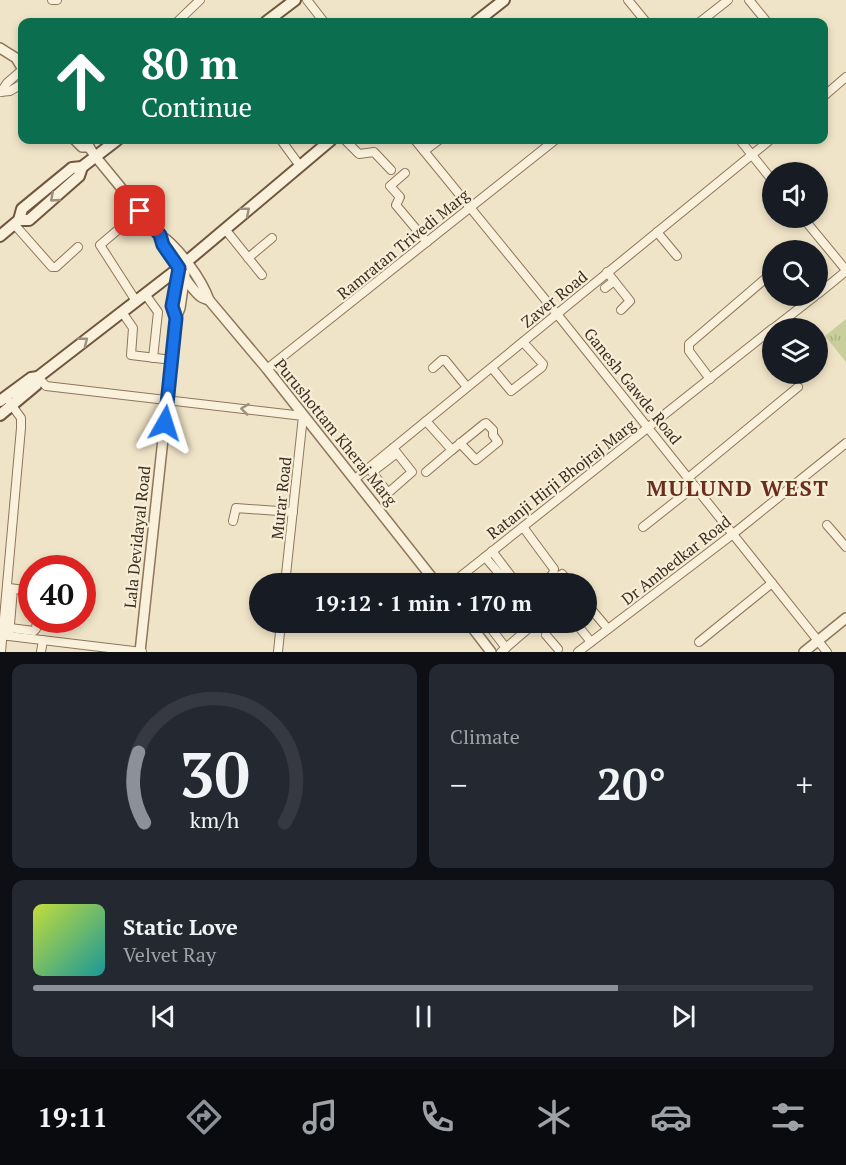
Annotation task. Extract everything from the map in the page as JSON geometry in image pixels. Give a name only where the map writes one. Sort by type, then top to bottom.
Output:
[{"type":"main road","points":[[271,18],[295,0]]},
{"type":"main road","points":[[481,18],[504,0]]},
{"type":"main road","points":[[0,415],[6,401],[31,378],[38,377],[145,294],[183,269],[225,229],[327,144]]},
{"type":"main road","points":[[0,236],[17,222],[25,207],[72,168],[82,167],[91,148]]},
{"type":"street","points":[[52,0],[57,0]]},
{"type":"street","points":[[181,18],[200,0]]},
{"type":"street","points":[[307,0],[321,18]]},
{"type":"street","points":[[628,0],[643,18]]},
{"type":"street","points":[[705,18],[729,0]]},
{"type":"street","points":[[749,0],[761,18]]},
{"type":"street","points":[[0,48],[18,62]]},
{"type":"street","points":[[0,92],[18,73]]},
{"type":"street","points":[[828,93],[846,77]]},
{"type":"street","points":[[0,92],[10,91],[18,86]]},
{"type":"street","points":[[284,144],[300,166]]},
{"type":"street","points":[[349,144],[359,154],[377,153],[391,170]]},
{"type":"street","name":"Ganesh Gawde Road","points":[[420,144],[427,149],[470,208],[827,652]]},
{"type":"street","points":[[425,144],[427,149],[434,144]]},
{"type":"street","name":"Ramratan Trivedi Marg","points":[[267,369],[550,144]]},
{"type":"street","points":[[743,144],[762,167]]},
{"type":"street","name":"Zaver Road","points":[[355,479],[381,462],[467,387],[765,144]]},
{"type":"street","points":[[91,148],[160,235],[170,242],[183,269],[204,298]]},
{"type":"street","points":[[405,173],[390,186],[400,198],[396,205],[427,242]]},
{"type":"street","points":[[136,301],[100,245],[140,211]]},
{"type":"street","points":[[17,222],[52,267],[56,267],[78,247]]},
{"type":"street","points":[[811,228],[846,271]]},
{"type":"street","points":[[225,229],[262,275]]},
{"type":"street","points":[[657,232],[677,256]]},
{"type":"street","points":[[248,258],[272,238]]},
{"type":"street","points":[[183,269],[205,289],[204,298]]},
{"type":"street","points":[[176,318],[180,308],[183,269]]},
{"type":"street","points":[[176,318],[172,306],[183,269]]},
{"type":"street","name":"Ratanji Hirji Bhojraj Marg","points":[[828,285],[846,271]]},
{"type":"street","points":[[608,273],[630,302],[621,310]]},
{"type":"street","points":[[605,288],[614,281]]},
{"type":"street","points":[[710,379],[689,351],[688,344],[762,281]]},
{"type":"street","points":[[145,294],[158,312],[153,358]]},
{"type":"street","points":[[180,308],[204,298]]},
{"type":"street","name":"Purushottam Kheraj Marg","points":[[204,298],[267,369],[428,573]]},
{"type":"street","name":"Ratanji Hirji Bhojraj Marg","points":[[787,318],[802,306]]},
{"type":"street","points":[[122,312],[134,328],[131,354],[172,360]]},
{"type":"street","name":"Lala Devidayal Road","points":[[140,652],[176,318]]},
{"type":"street","name":"Ratanji Hirji Bhojraj Marg","points":[[465,573],[762,338]]},
{"type":"street","points":[[492,368],[512,392],[542,368],[543,364],[523,342]]},
{"type":"street","points":[[433,368],[445,360],[467,387]]},
{"type":"street","points":[[38,377],[46,386],[303,416]]},
{"type":"street","points":[[688,478],[798,387]]},
{"type":"street","points":[[2,652],[10,589],[21,429],[21,418],[6,401]]},
{"type":"street","name":"Murar Road","points":[[286,573],[303,416]]},
{"type":"street","points":[[426,421],[452,450]]},
{"type":"street","points":[[426,472],[460,443],[486,423],[498,440],[476,460],[460,443]]},
{"type":"street","name":"Dr Ambedkar Road","points":[[578,652],[733,534],[846,443]]},
{"type":"street","points":[[381,462],[372,472],[374,482],[388,493],[412,474],[395,450]]},
{"type":"street","points":[[643,527],[695,486]]},
{"type":"street","points":[[233,521],[236,508],[293,512]]},
{"type":"street","points":[[827,525],[846,547]]},
{"type":"street","points":[[523,527],[554,569],[553,573]]},
{"type":"street","points":[[488,554],[499,573]]},
{"type":"street","points":[[488,554],[506,573]]},
{"type":"street","points":[[699,642],[772,583]]},
{"type":"street","points":[[10,589],[18,590]]},
{"type":"street","points":[[597,616],[608,629]]},
{"type":"street","points":[[804,652],[846,618]]},
{"type":"street","points":[[278,652],[280,633]]},
{"type":"street","points":[[476,633],[491,652]]},
{"type":"street","points":[[493,633],[504,651]]},
{"type":"street","points":[[504,651],[524,633]]},
{"type":"street","points":[[584,633],[591,642]]},
{"type":"street","points":[[5,634],[26,634],[43,640],[140,652]]},
{"type":"street","points":[[504,651],[525,635]]},
{"type":"street","points":[[546,635],[558,649]]},
{"type":"street","points":[[41,652],[43,640]]},
{"type":"green space","points":[[846,319],[846,362],[828,340],[828,334]]},
{"type":"district","name":"MULUND WEST","points":[[738,488]]},
{"type":"route","points":[[140,211],[160,235],[163,245],[179,268],[172,306],[176,318],[165,423]]}]
